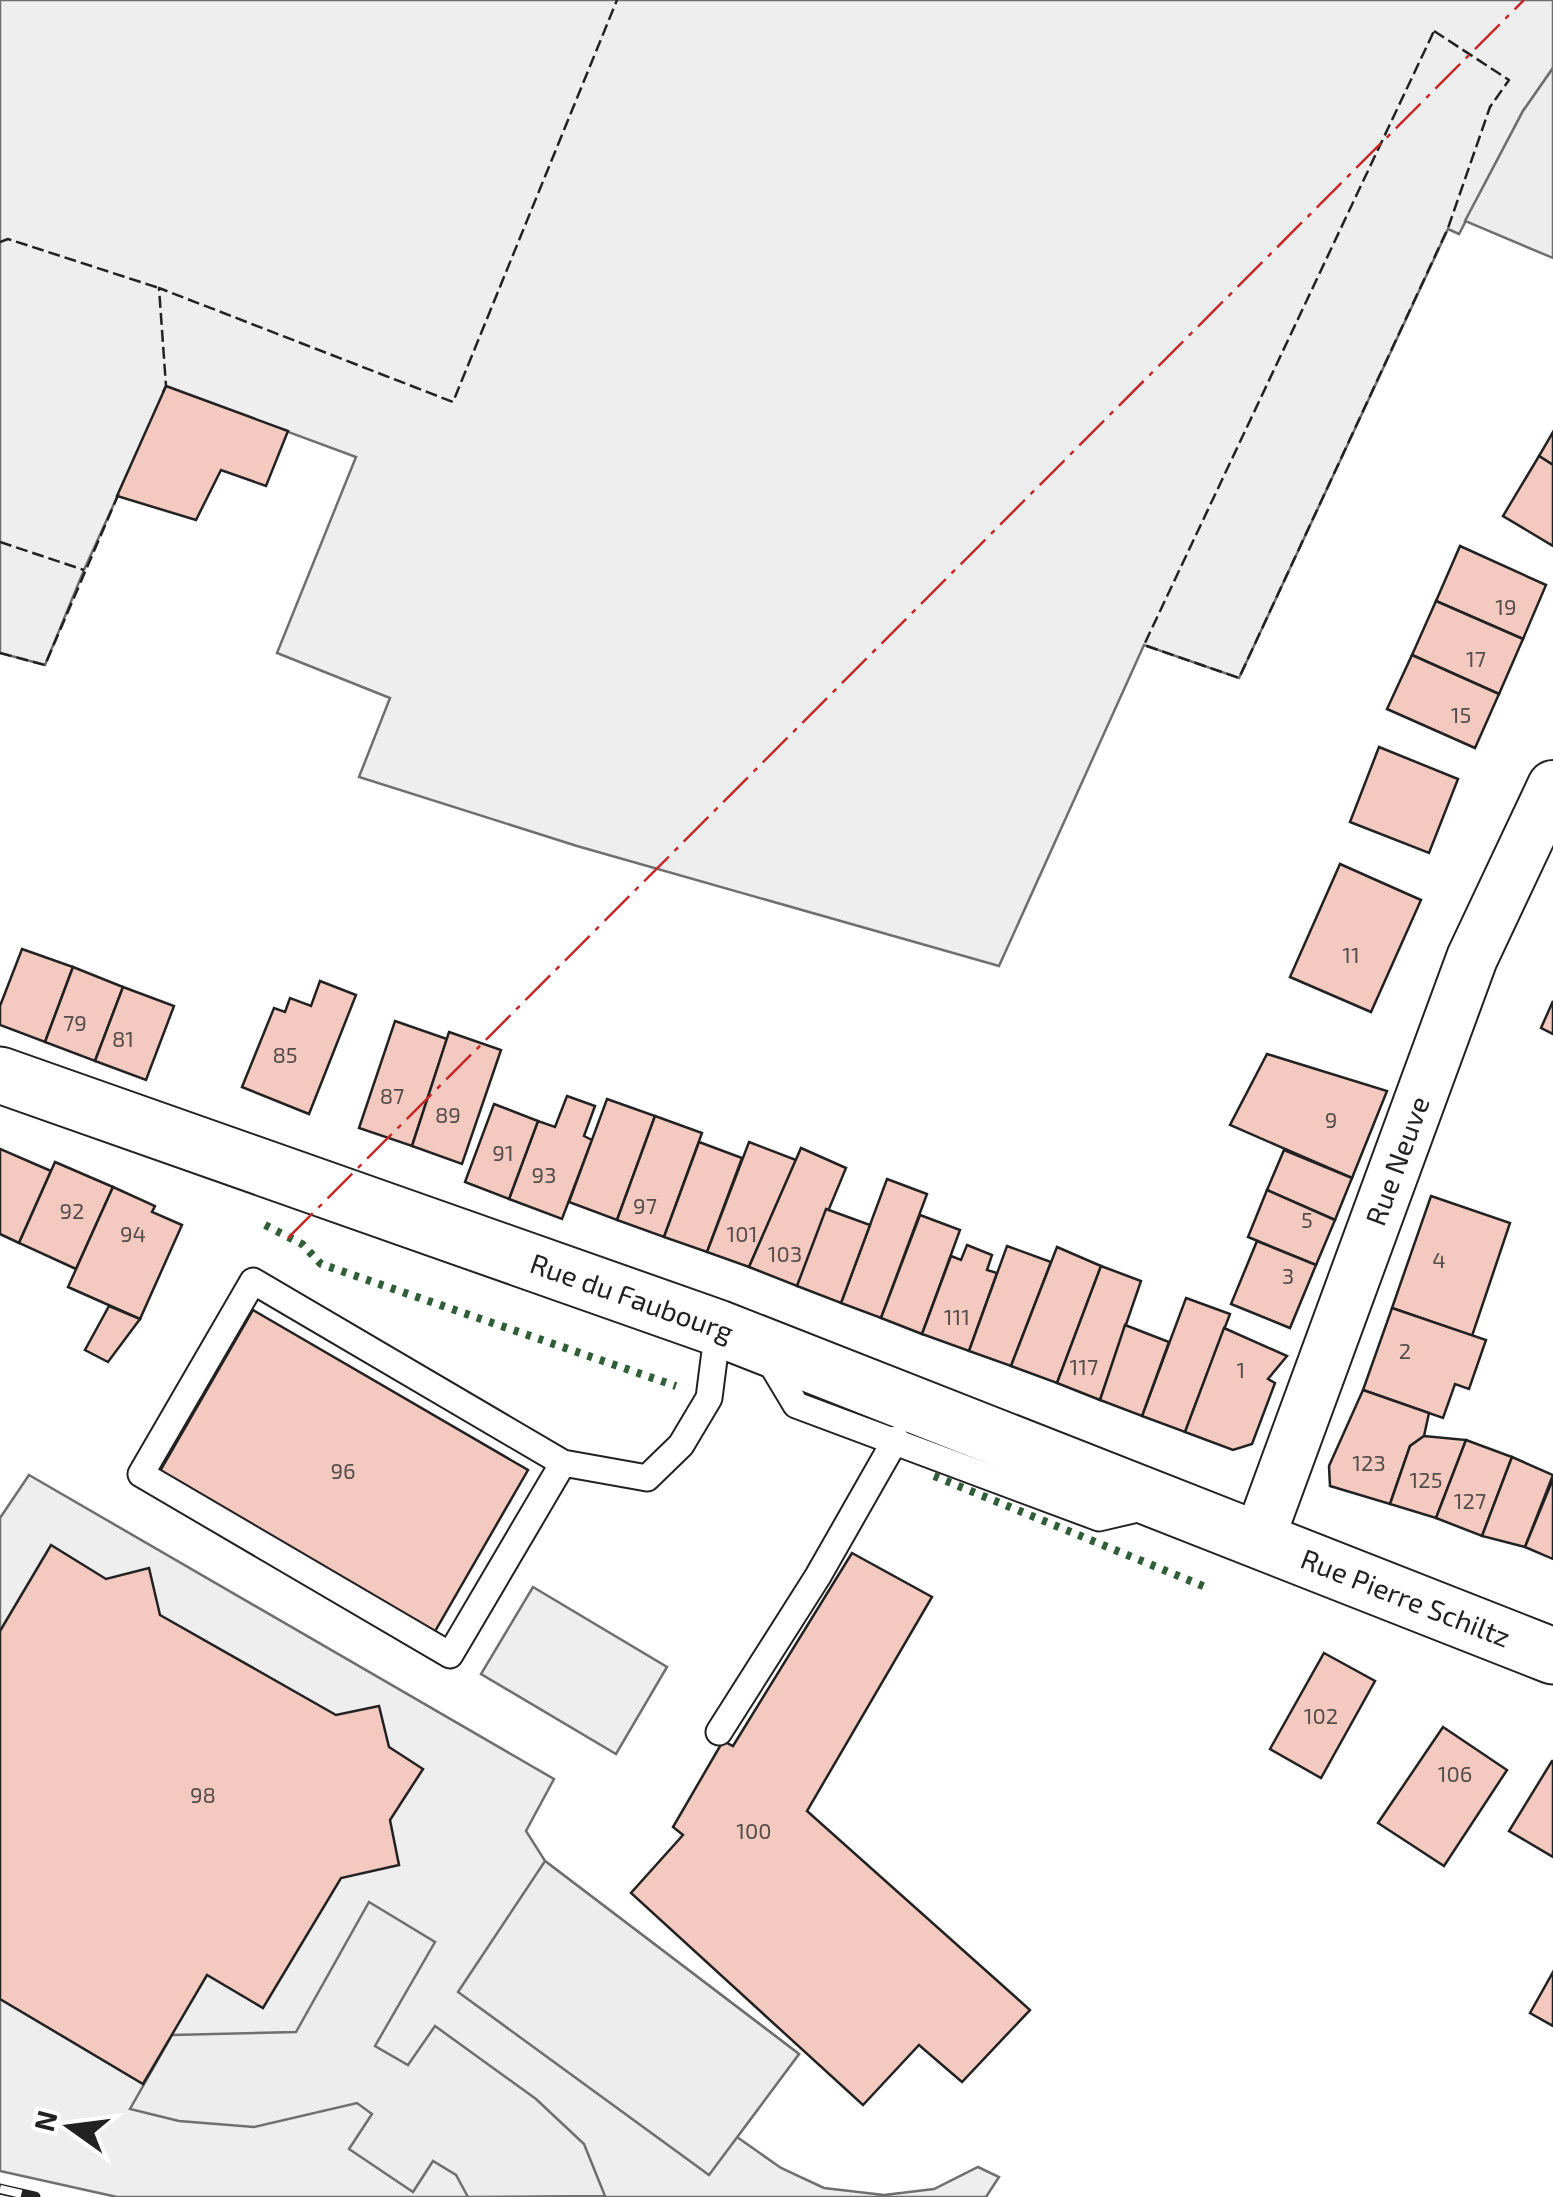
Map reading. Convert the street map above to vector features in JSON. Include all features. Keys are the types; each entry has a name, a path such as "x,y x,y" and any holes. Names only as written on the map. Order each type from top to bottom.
{"main road":[{"name":"Rue du Faubourg","path":"0,1074 740,1337 1258,1542"},
{"name":"Rue Pierre Schiltz","path":"1258,1542 1434,1606 1553,1656"}],"street":[{"name":"Rue Neuve","path":"1258,1542 1472,958 1553,786"}],"lane":[{"path":"562,1463 450,1655 140,1474 254,1281 562,1463 647,1478 682,1444 740,1337 796,1405 896,1439 1099,1518 1165,1504"},
{"path":"720,1732 818,1576 896,1439"}],"shaded area":[{"path":"0,0 1553,0 1553,68 1523,111 1459,234 1448,229 1239,678 1144,645 999,966 577,846 359,777 390,698 277,653 356,457 167,387 45,665 0,653"},
{"path":"1553,68 1553,258 1465,221 1523,111"},
{"path":"29,1475 554,1779 526,1831 545,1861 799,2054 737,2137 781,2168 824,2188 884,2195 934,2189 978,2167 999,2177 986,2197 117,2197 0,2171 0,1518"},
{"path":"533,1587 667,1667 616,1754 481,1674"},
{"path":"545,1861 799,2054 709,2175 458,1992"},
{"path":"369,1902 435,1942 375,2046 408,2065 435,2026 536,2099 584,2144 605,2196 468,2197 456,2175 433,2161 413,2192 349,2149 372,2114 357,2103 254,2127 179,2121 130,2109 172,2035 296,2032"}],"building":[{"path":"166,386 288,431 266,486 221,470 196,520 117,496"},
{"path":"1553,432 1553,465 1539,456"},
{"path":"1539,456 1553,465 1553,546 1503,516"},
{"path":"1460,546 1546,585 1523,639 1436,601"},
{"path":"1436,601 1523,639 1499,694 1412,655"},
{"path":"1412,655 1499,694 1475,748 1387,709"},
{"path":"1379,747 1458,779 1429,853 1350,822"},
{"path":"1340,864 1421,900 1371,1012 1290,977"},
{"path":"22,949 73,967 45,1042 0,1025 0,1006"},
{"path":"73,967 123,987 95,1061 45,1042"},
{"path":"320,981 356,995 309,1114 242,1087 274,1008 285,1012 290,998 311,1006"},
{"path":"123,987 174,1006 146,1080 95,1061"},
{"path":"1553,1001 1553,1034 1541,1028"},
{"path":"395,1021 447,1039 412,1146 359,1128"},
{"path":"449,1032 501,1050 462,1164 412,1146"},
{"path":"1267,1054 1387,1091 1352,1178 1230,1125"},
{"path":"567,1096 595,1106 584,1136 592,1140 562,1219 509,1199 538,1121 555,1127"},
{"path":"607,1099 655,1116 617,1220 569,1202"},
{"path":"494,1104 538,1121 509,1199 465,1182"},
{"path":"655,1116 702,1133 664,1237 617,1220"},
{"path":"699,1142 742,1158 707,1252 664,1237"},
{"path":"749,1142 796,1160 749,1267 707,1252"},
{"path":"801,1148 846,1168 797,1286 749,1267"},
{"path":"0,1149 51,1171 19,1243 0,1234"},
{"path":"1284,1150 1352,1178 1335,1220 1267,1190"},
{"path":"55,1162 113,1187 76,1269 19,1243"},
{"path":"887,1179 927,1194 881,1318 841,1303"},
{"path":"113,1187 155,1206 152,1212 182,1225 140,1319 68,1287"},
{"path":"1267,1190 1335,1220 1316,1265 1248,1237"},
{"path":"1431,1196 1510,1223 1472,1336 1392,1308"},
{"path":"826,1209 870,1225 841,1303 797,1286"},
{"path":"920,1215 960,1230 922,1334 881,1318"},
{"path":"1257,1241 1316,1265 1290,1328 1231,1304"},
{"path":"967,1245 992,1255 987,1270 997,1273 969,1351 922,1334 951,1256 961,1260"},
{"path":"1007,1246 1051,1262 1011,1366 969,1351"},
{"path":"1057,1247 1101,1266 1057,1383 1011,1366"},
{"path":"1101,1266 1141,1281 1100,1400 1057,1383"},
{"path":"1186,1298 1230,1314 1185,1432 1142,1416"},
{"path":"109,1306 140,1319 108,1362 85,1350"},
{"path":"1392,1308 1486,1340 1469,1389 1455,1384 1443,1418 1363,1390"},
{"path":"253,1310 528,1470 434,1633 159,1473"},
{"path":"1125,1325 1169,1342 1142,1416 1100,1400"},
{"path":"1224,1328 1287,1356 1268,1379 1275,1383 1252,1444 1233,1450 1185,1432"},
{"path":"1363,1390 1429,1413 1424,1436 1410,1446 1390,1504 1330,1486 1329,1466"},
{"path":"1424,1436 1466,1440 1436,1518 1390,1504 1410,1446"},
{"path":"1466,1440 1512,1457 1482,1536 1436,1518"},
{"path":"1512,1457 1553,1475 1525,1547 1482,1536"},
{"path":"1553,1479 1553,1559 1525,1547"},
{"path":"51,1545 106,1579 149,1568 160,1615 336,1715 379,1706 389,1747 423,1769 390,1820 399,1865 341,1878 263,2008 207,1975 143,2084 0,1999 0,1631"},
{"path":"852,1553 932,1597 807,1811 1030,2010 962,2082 919,2045 863,2105 631,1893 683,1835 673,1827 723,1741 733,1746"},
{"path":"1324,1653 1375,1681 1321,1778 1270,1749"},
{"path":"1443,1727 1507,1770 1444,1866 1378,1823"},
{"path":"1553,1761 1553,1857 1509,1831"},
{"path":"1553,1972 1553,2026 1530,2013"}],"railway":[{"path":"0,2189 35,2197"}],"hedge":[{"path":"265,1225 302,1244 321,1264 676,1386"},
{"path":"934,1476 1208,1588"}],"fence":[{"path":"163,392 166,386 159,288 453,402 617,0"},
{"path":"1434,31 1509,80 1490,107 1448,228 1239,678 1144,645 1434,31"},
{"path":"0,242 8,239 159,288"},
{"path":"0,653 45,665 119,493"},
{"path":"0,542 84,570"}],"power":[{"path":"288,1238 1524,0"}]}
